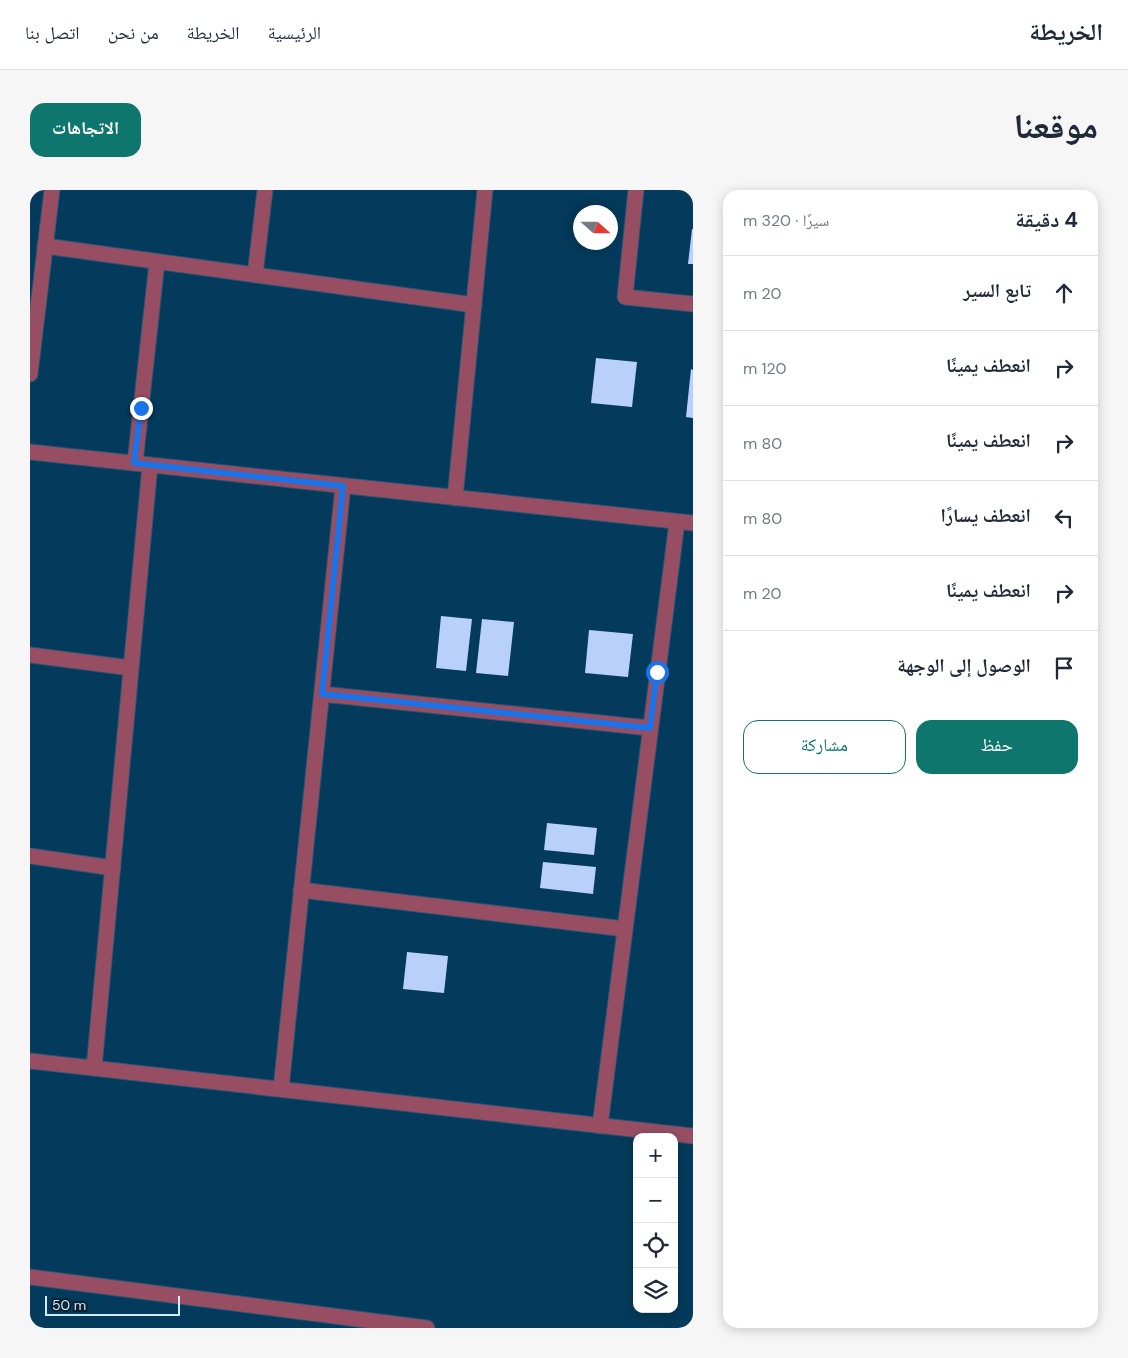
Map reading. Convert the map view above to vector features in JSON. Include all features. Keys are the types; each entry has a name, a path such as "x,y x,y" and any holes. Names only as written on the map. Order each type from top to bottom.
{"street":[{"path":"30,374 52,190"},
{"path":"255,275 265,190"},
{"path":"455,498 485,190"},
{"path":"636,190 625,297 693,304"},
{"path":"45,246 474,305"},
{"path":"134,463 157,262"},
{"path":"30,452 693,523"},
{"path":"94,1068 150,465"},
{"path":"281,1089 343,486"},
{"path":"600,1126 677,522"},
{"path":"30,655 131,668"},
{"path":"322,694 650,728"},
{"path":"30,856 113,868"},
{"path":"302,890 625,929"},
{"path":"30,1061 693,1136"},
{"path":"30,1278 427,1328"}],"building":[{"path":"692,229 693,264 688,264"},
{"path":"596,358 637,362 632,407 591,403"},
{"path":"691,369 693,370 693,418 686,417"},
{"path":"441,616 472,619 466,671 436,668"},
{"path":"482,619 514,622 508,676 476,673"},
{"path":"589,630 633,634 628,677 585,673"},
{"path":"547,823 597,828 594,855 544,850"},
{"path":"543,862 596,867 593,894 540,888"},
{"path":"407,952 448,956 444,993 403,989"}],"route":[{"path":"141,408 134,463 343,486 322,694 650,728 657,672"}]}
